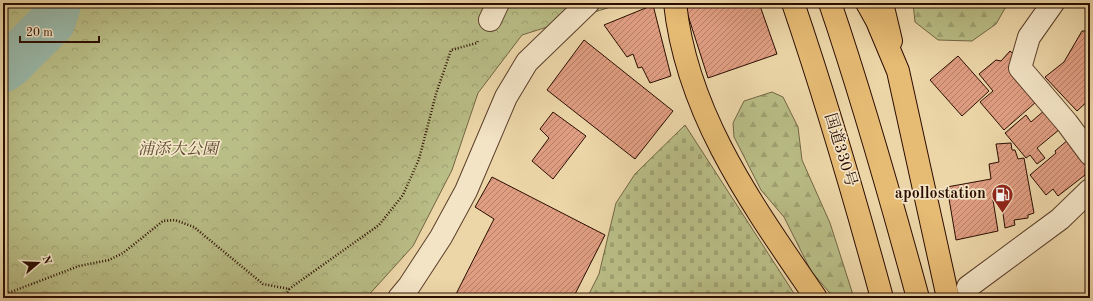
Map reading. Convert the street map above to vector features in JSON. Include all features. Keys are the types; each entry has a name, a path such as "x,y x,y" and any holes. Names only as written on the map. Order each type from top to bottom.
{"main road":[{"path":"675,3 677,23 693,82 714,136 744,190 816,298"},
{"name":"国道330号","path":"793,3 823,94 859,214 882,298"},
{"path":"830,3 857,85 892,202 918,298"},
{"path":"867,3 877,21 898,71"},
{"path":"882,3 948,298"}],"street":[{"path":"399,298 409,286 441,237 466,191 506,96 527,62 588,3"},
{"path":"1053,3 1029,37 1020,68 1067,123 1090,154"},
{"path":"968,288 1060,219 1090,190"}],"path":[{"path":"285,298 290,289 379,225 403,195 419,159 436,94 451,50 477,43 494,12"},
{"path":"3,295 79,266 109,260 123,253 163,221 175,220 194,227 263,284 290,289"}],"green space":[{"name":"浦添大公園","path":"3,3 623,3 522,35 478,93 452,170 413,246 366,298 3,298"},
{"path":"913,3 1008,3 996,24 972,41 938,40 915,22"},
{"path":"772,92 783,97 798,127 802,160 830,223 854,298 834,298 811,271 784,217 761,190 734,137 733,123 744,101"},
{"path":"685,125 797,298 587,298 599,274 616,203 635,174"}],"building":[{"path":"684,3 759,3 777,54 708,78"},
{"path":"653,5 671,76 650,83 642,67 638,68 633,54 627,57 604,25"},
{"path":"1082,31 1090,31 1090,99 1077,111 1045,77 1064,62"},
{"path":"584,40 673,111 635,159 547,90"},
{"path":"1010,51 1017,57 1036,102 1004,130 980,102 993,91 979,74 996,60 1001,61"},
{"path":"958,56 989,91 962,116 930,80"},
{"path":"1045,110 1060,129 1037,148 1045,158 1037,164 1030,155 1026,158 1005,133 1026,115 1031,122"},
{"path":"553,112 586,136 553,179 532,161 549,138 540,129"},
{"path":"1069,139 1086,160 1085,175 1058,196 1053,189 1046,195 1030,175 1056,153 1055,151"},
{"path":"1011,143 1012,150 1015,150 1018,159 1024,158 1034,213 1028,215 1028,218 1014,220 1015,225 1005,228 1001,199 993,200 998,231 956,240 947,187 991,179 989,164 999,162 996,144"},
{"path":"492,177 605,235 573,298 454,298 494,219 475,207"}],"waterway":[{"path":"3,69 10,64 52,22 58,3"}],"place":[{"name":"apollostation","path":"1002,214"}]}
